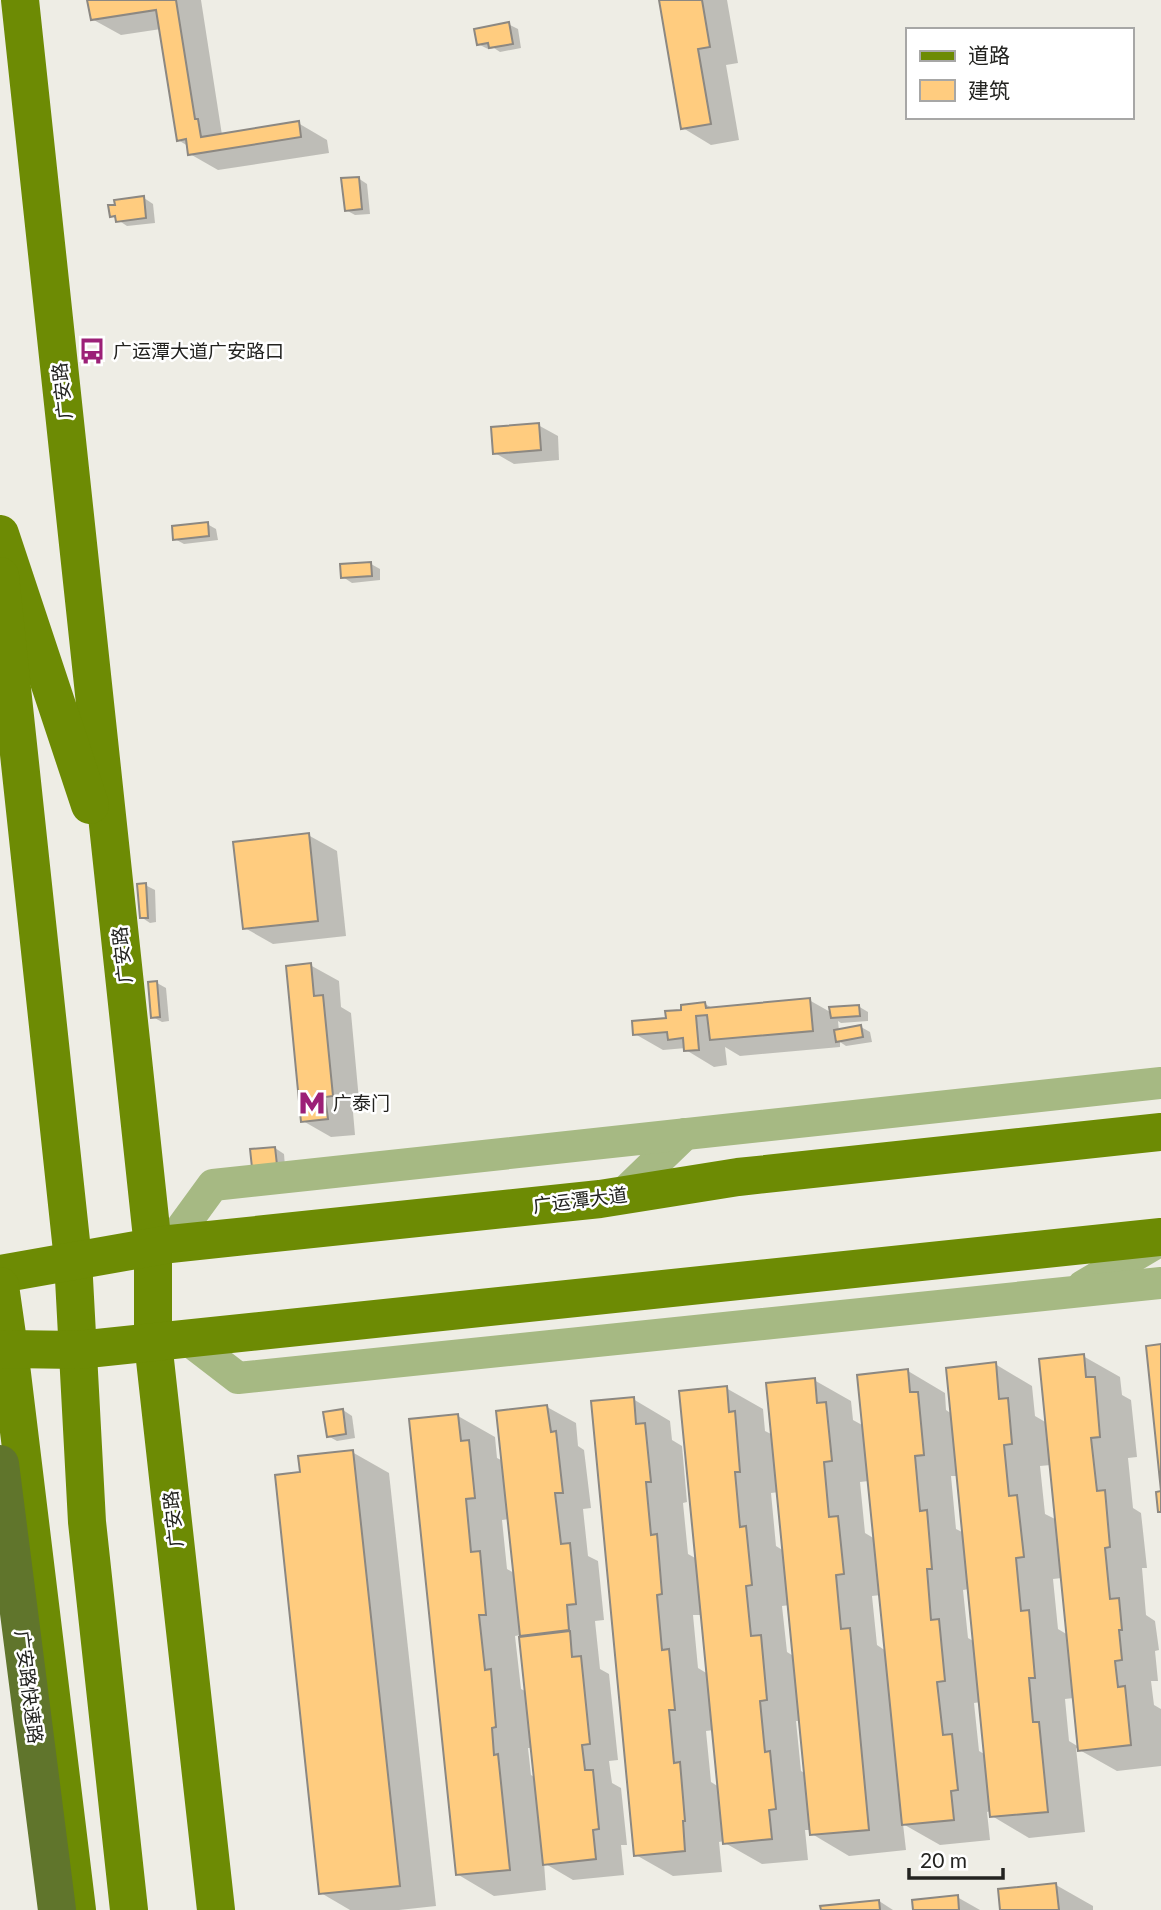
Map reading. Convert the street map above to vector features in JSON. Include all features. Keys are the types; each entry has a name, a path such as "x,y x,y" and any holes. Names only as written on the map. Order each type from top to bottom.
{"highway":[{"name":"广安路快速路","path":"0,1464 57,1910"}],"main road":[{"name":"广安路","path":"20,0 114,877 162,1246 216,1910"},
{"path":"0,534 114,877"},
{"path":"0,576 73,1260 87,1521 129,1910"},
{"name":"广运潭大道","path":"0,1274 162,1246 622,1195 738,1177 1161,1132"},
{"path":"5,1349 78,1350 1161,1239"},
{"path":"0,1286 5,1349 76,1910"}],"street":[{"path":"162,1246 214,1185 1161,1083"},
{"path":"622,1195 685,1134"},
{"path":"1072,1292 1161,1239"},
{"path":"170,1340 237,1378 1161,1283"}],"building":[{"path":"87,0 176,0 195,119 198,119 201,137 299,121 301,137 188,155 186,139 177,141 156,10 91,20"},
{"path":"659,0 702,0 710,47 698,49 711,124 681,129"},
{"path":"509,22 513,44 489,48 488,43 477,45 474,29"},
{"path":"359,177 362,209 345,211 341,178"},
{"path":"144,196 146,218 116,222 115,216 110,217 108,205 115,205 114,200"},
{"path":"539,423 541,450 493,454 491,427"},
{"path":"208,522 209,536 173,540 172,526"},
{"path":"371,562 372,576 341,578 340,564"},
{"path":"309,833 318,921 243,929 233,842"},
{"path":"146,883 148,918 140,918 137,884"},
{"path":"311,963 314,996 323,995 333,1096 325,1097 328,1119 301,1122 286,966"},
{"path":"157,981 160,1017 151,1018 148,982"},
{"path":"810,998 813,1031 710,1040 707,1015 696,1016 699,1050 684,1051 683,1038 668,1040 667,1032 633,1035 632,1021 666,1018 665,1011 681,1010 681,1005 705,1002 706,1008"},
{"path":"859,1005 860,1016 831,1018 829,1007"},
{"path":"861,1025 863,1037 836,1042 834,1030"},
{"path":"275,1147 278,1174 253,1177 250,1149"},
{"path":"1161,1344 1161,1491 1146,1346"},
{"path":"1084,1354 1086,1377 1095,1377 1100,1437 1091,1438 1097,1491 1105,1490 1110,1547 1105,1548 1110,1599 1119,1598 1122,1630 1119,1630 1122,1660 1115,1661 1118,1687 1125,1686 1131,1745 1078,1751 1039,1359"},
{"path":"996,1362 999,1399 1008,1398 1012,1444 1004,1445 1009,1496 1017,1495 1024,1557 1016,1558 1021,1611 1029,1610 1035,1678 1029,1678 1033,1722 1039,1722 1048,1812 990,1817 946,1368"},
{"path":"908,1369 910,1392 918,1392 924,1455 915,1456 920,1511 927,1510 932,1569 927,1569 931,1620 939,1619 945,1681 937,1682 943,1735 952,1734 958,1790 951,1791 954,1820 902,1825 857,1375"},
{"path":"815,1378 817,1403 826,1402 832,1461 824,1462 829,1517 838,1516 844,1574 836,1575 841,1629 850,1628 869,1830 810,1835 766,1383"},
{"path":"727,1386 729,1412 735,1411 740,1472 735,1472 740,1527 746,1526 752,1585 746,1586 751,1636 761,1635 767,1700 760,1701 765,1752 770,1751 776,1809 769,1810 772,1839 723,1844 679,1391"},
{"path":"634,1397 636,1424 645,1423 651,1482 646,1482 651,1535 657,1534 662,1594 657,1595 662,1650 669,1649 675,1710 669,1710 674,1763 680,1762 685,1851 634,1856 591,1401"},
{"path":"547,1405 551,1432 556,1431 563,1493 555,1493 561,1544 570,1543 576,1604 567,1605 569,1630 520,1636 496,1411"},
{"path":"343,1409 346,1434 327,1437 323,1412"},
{"path":"458,1414 461,1441 469,1440 475,1498 466,1499 471,1552 480,1551 486,1615 479,1615 485,1670 491,1669 496,1727 492,1728 494,1755 498,1754 510,1870 456,1875 409,1419"},
{"path":"353,1450 400,1886 319,1894 275,1475 300,1472 298,1456"},
{"path":"1161,1491 1161,1512 1158,1512 1156,1492"},
{"path":"570,1631 572,1657 581,1656 590,1744 582,1745 585,1770 593,1770 599,1829 593,1830 596,1859 543,1865 519,1637"},
{"path":"1056,1883 1059,1910 1000,1910 998,1889"},
{"path":"958,1895 959,1910 913,1910 912,1900"},
{"path":"879,1900 880,1910 821,1910 820,1906"}],"place":[{"name":"广运潭大道广安路口","path":"92,351"},
{"name":"广泰门","path":"312,1103"}]}
